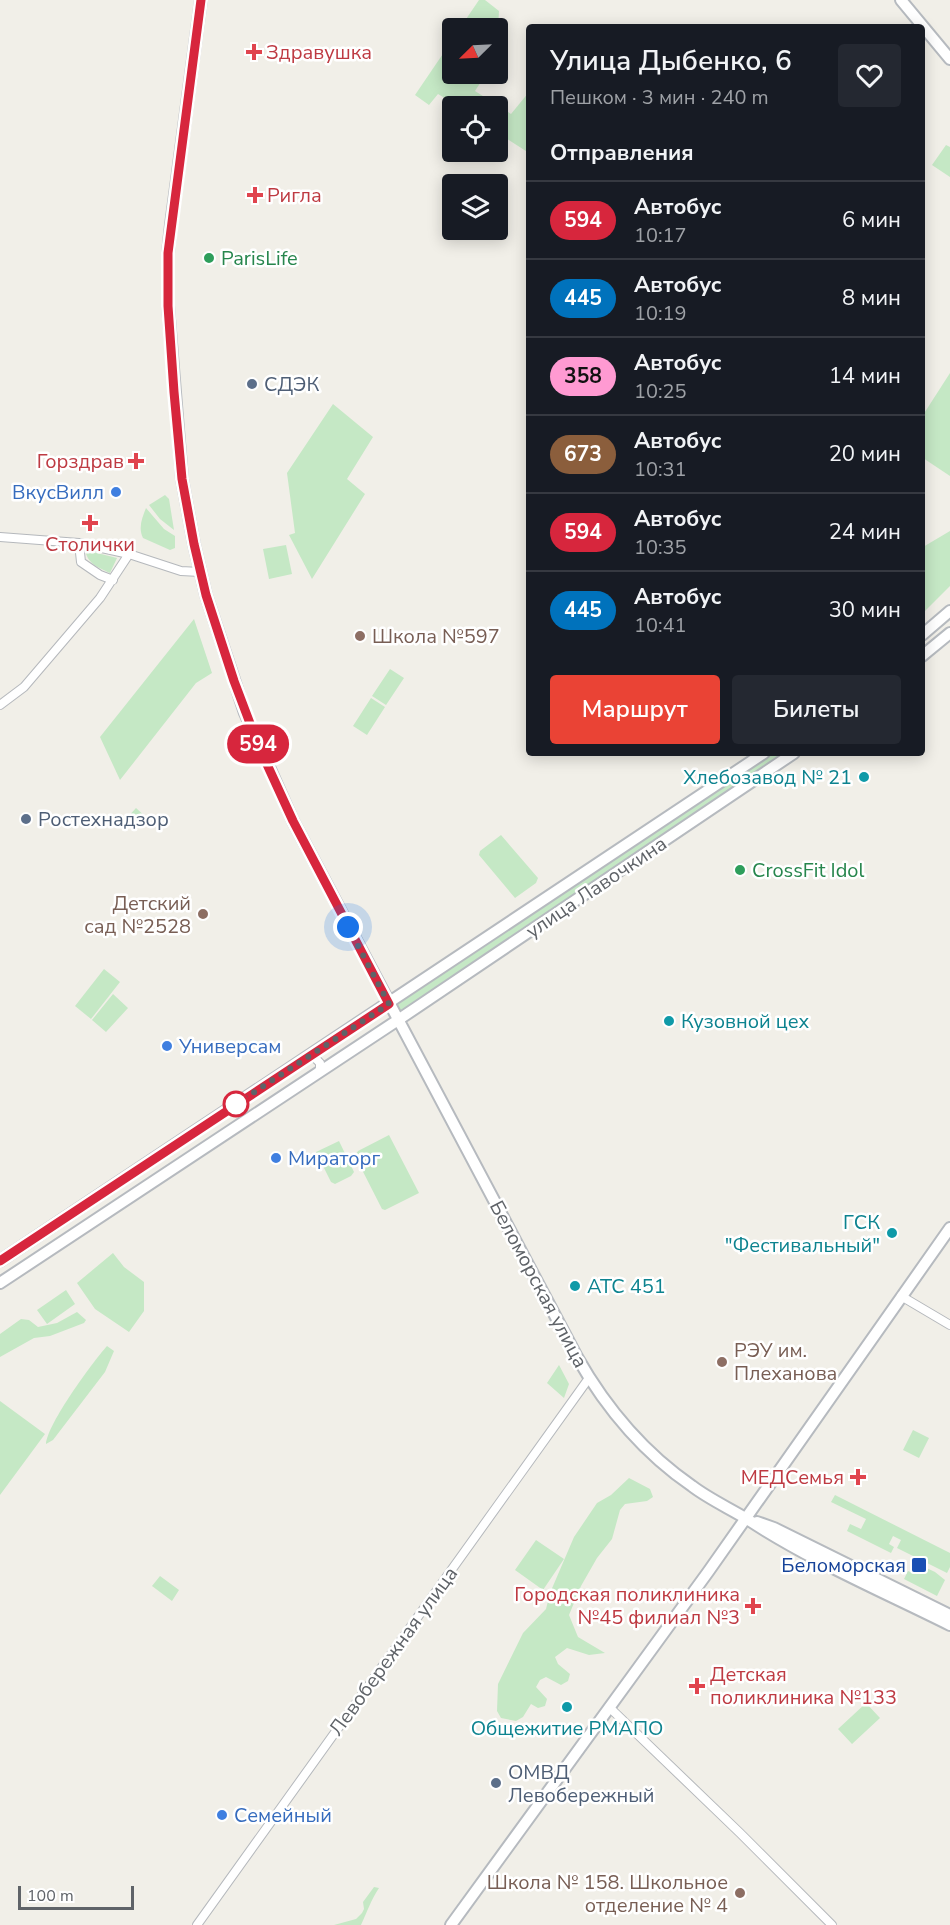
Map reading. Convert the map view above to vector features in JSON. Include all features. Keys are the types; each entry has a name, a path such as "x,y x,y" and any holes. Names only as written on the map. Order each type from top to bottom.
{"main road":[{"name":"Беломорская улица","path":"201,0 168,253 168,306 181,468 200,572 232,676 259,747 293,821 589,1378 628,1430 666,1467 694,1488 745,1518 770,1536 950,1625"},
{"path":"901,0 921,24"},
{"path":"925,29 950,59"},
{"path":"925,632 950,611"},
{"path":"925,654 950,633"},
{"name":"улица Лавочкина","path":"0,1261 760,756"},
{"name":"улица Лавочкина","path":"0,1283 316,1075 790,756"},
{"path":"451,1925 745,1518 950,1228"},
{"name":"Беломорская улица","path":"745,1518 774,1528 950,1615"}],"street":[{"path":"0,537 80,543 129,554 181,572 200,572"},
{"path":"80,543 81,562 100,575 113,580"},
{"path":"0,705 24,687 113,580 129,554"},
{"path":"306,1058 312,1057 318,1060 321,1066 316,1075"},
{"path":"150,1160 162,1176"},
{"path":"901,1296 950,1325"},
{"name":"Левобережная улица","path":"196,1925 589,1378"},
{"path":"609,1707 832,1925"}],"green space":[{"path":"479,0 485,0 499,11 499,18 467,18"},
{"path":"442,55 442,84 480,84 475,91 483,96 442,96 438,94 429,105 415,95"},
{"path":"526,96 526,151 508,139 508,112 511,114"},
{"path":"946,145 950,147 950,177 932,165"},
{"path":"950,373 950,476 925,459 925,412"},
{"path":"333,404 373,437 347,479 365,494 312,579 289,535 295,533 287,473"},
{"path":"165,495 169,499 174,530 160,519 149,505"},
{"path":"146,508 164,529 175,536 175,548 170,550 143,538 141,527"},
{"path":"950,531 950,586 925,611 925,546"},
{"path":"286,545 292,574 269,579 263,549"},
{"path":"85,550 117,558 110,573 91,562"},
{"path":"194,619 212,673 196,683 120,780 100,737"},
{"path":"390,669 404,678 386,705 372,696"},
{"path":"371,698 385,707 367,735 353,726"},
{"path":"760,756 790,756 398,1020 389,1003"},
{"path":"136,808 147,818 136,830 125,820"},
{"path":"501,835 538,878 536,883 515,898 479,855 480,851"},
{"path":"104,969 120,982 91,1019 75,1006"},
{"path":"113,994 128,1008 106,1032 92,1020"},
{"path":"389,1135 419,1193 385,1210 382,1209 355,1156 358,1151"},
{"path":"339,1141 354,1172 335,1184 331,1182 316,1152"},
{"path":"113,1253 124,1267 144,1282 144,1311 129,1332 95,1309 77,1283"},
{"path":"66,1290 75,1304 47,1324 37,1310"},
{"path":"77,1312 86,1320 84,1323 50,1336 34,1338 0,1357 0,1334 21,1319 29,1320 38,1327 57,1323"},
{"path":"107,1346 114,1351 105,1372 53,1440 46,1444 62,1408"},
{"path":"559,1365 569,1384 564,1398 547,1383"},
{"path":"0,1401 45,1434 0,1495"},
{"path":"913,1430 929,1438 919,1458 903,1450"},
{"path":"629,1478 650,1489 653,1497 647,1501 625,1504 620,1510 612,1539 597,1558 581,1586 569,1615 578,1637 605,1653 589,1655 567,1648 555,1657 558,1664 570,1674 568,1681 561,1685 546,1677 540,1680 536,1687 547,1699 545,1706 538,1708 531,1704 523,1717 516,1721 501,1718 497,1711 498,1684 523,1633 546,1609 550,1593 574,1537 597,1503 611,1495"},
{"path":"835,1495 950,1553 950,1567 947,1573 897,1548 901,1540 893,1536 889,1544 894,1547 891,1553 847,1531 850,1524 861,1529 866,1519 831,1502"},
{"path":"536,1540 564,1559 543,1590 515,1570"},
{"path":"918,1564 945,1580 937,1596 904,1579 908,1571 913,1573"},
{"path":"160,1576 179,1590 172,1601 152,1586"},
{"path":"866,1703 880,1718 852,1744 838,1729"},
{"path":"374,1887 379,1888 361,1925 334,1925 356,1919 362,1913 363,1902"}],"bus line":[{"name":"594","path":"0,1261 389,1004 293,821 259,747 245,713 206,595 194,544 178,446 168,306 168,253 201,0"}],"place":[{"name":"Здравушка","path":"254,52"},
{"name":"Ригла","path":"255,195"},
{"name":"ParisLife","path":"209,258"},
{"name":"СДЭК","path":"252,384"},
{"name":"Горздрав","path":"136,461"},
{"name":"ВкусВилл","path":"116,492"},
{"name":"Столички","path":"90,523"},
{"name":"Школа №597","path":"360,636"},
{"name":"Хлебозавод № 21","path":"864,777"},
{"name":"Ростехнадзор","path":"26,819"},
{"name":"CrossFit Idol","path":"740,870"},
{"name":"Детский сад №2528","path":"203,914"},
{"name":"Кузовной цех","path":"669,1021"},
{"name":"Универсам","path":"167,1046"},
{"name":"Мираторг","path":"276,1158"},
{"name":"ГСК \"Фестивальный\"","path":"892,1233"},
{"name":"АТС 451","path":"575,1286"},
{"name":"РЭУ им. Плеханова","path":"722,1362"},
{"name":"МЕДСемья","path":"858,1477"},
{"name":"Беломорская","path":"919,1565"},
{"name":"Городская поликлиника №45 филиал №3","path":"753,1606"},
{"name":"Детская поликлиника №133","path":"697,1686"},
{"name":"Общежитие РМАПО","path":"567,1707"},
{"name":"ОМВД Левобережный","path":"496,1783"},
{"name":"Семейный","path":"222,1815"},
{"name":"Школа № 158. Школьное отделение № 4","path":"740,1893"}],"route":[{"path":"236,1104 389,1004 348,927"}]}
